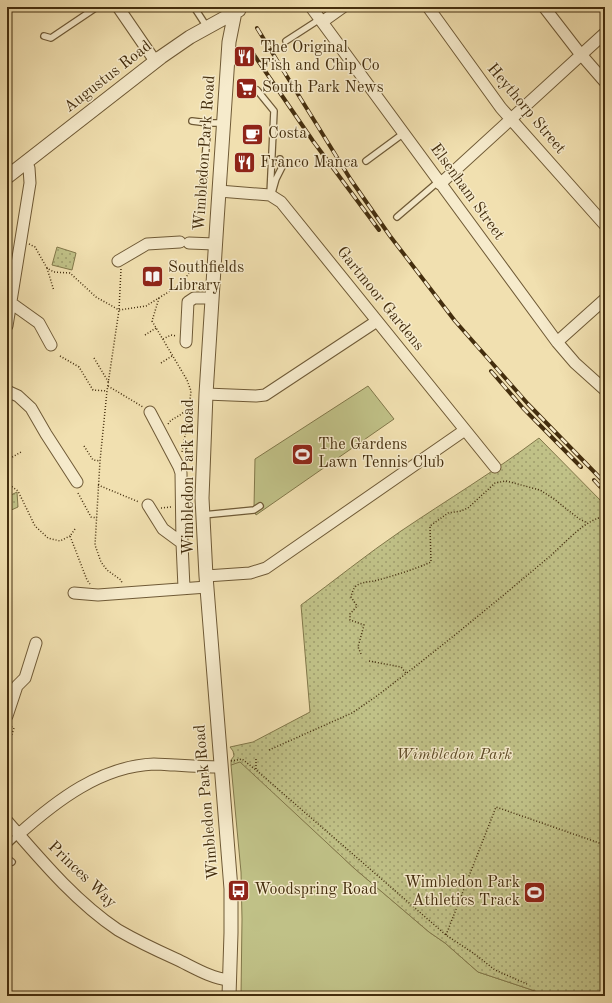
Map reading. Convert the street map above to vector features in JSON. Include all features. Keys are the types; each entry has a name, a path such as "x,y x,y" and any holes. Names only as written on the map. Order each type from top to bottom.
{"street":[{"path":"118,7 155,61"},
{"name":"Elsenham Street","path":"311,7 557,342 575,363 605,390"},
{"path":"321,20 343,7"},
{"name":"Heythorp Street","path":"428,7 501,108 605,225"},
{"path":"544,7 581,55 605,82"},
{"name":"Augustus Road","path":"7,177 155,61 179,44 238,9"},
{"name":"Wimbledon Park Road","path":"229,996 231,888 226,764 206,582 202,515 206,394 229,42 238,9"},
{"path":"440,182 605,33"},
{"path":"7,326 9,302 21,241 30,175 29,168 26,163"},
{"path":"219,191 271,195"},
{"name":"Gartmoor Gardens","path":"271,195 281,202 495,467"},
{"path":"118,261 147,244 215,244"},
{"path":"186,339 188,302 194,298 212,298"},
{"path":"557,342 605,300"},
{"path":"9,302 39,323 51,345"},
{"path":"206,394 265,395 378,321"},
{"path":"7,391 18,396 31,408 78,488"},
{"path":"150,412 181,473 184,588"},
{"path":"74,593 98,595 184,588 266,568 465,430"},
{"path":"148,505 163,529 182,543"},
{"path":"7,716 17,686 25,678 36,643"},
{"path":"11,828 87,783 112,772 135,766 155,764 226,764"},
{"name":"Princes Way","path":"11,828 81,901 117,929 136,941 217,978 229,980"}],"lane":[{"path":"44,36 52,38 97,7"},
{"path":"194,7 208,27"},
{"path":"286,41 321,20"},
{"path":"257,90 274,111 271,195"},
{"path":"192,121 224,123"},
{"path":"203,185 208,123"},
{"path":"366,161 404,133"},
{"path":"271,195 282,167 280,159"},
{"path":"397,217 440,182"},
{"path":"202,515 254,510 260,506"},
{"path":"7,845 11,828"},
{"path":"7,858 12,862"}],"path":[{"path":"21,241 35,247 47,268 54,291"},
{"path":"118,261 122,272 119,310 107,391 98,485 95,546 101,562 107,570 121,580 124,593"},
{"path":"47,268 54,272 70,273 96,297 119,310 146,306 182,283 186,275 196,268 201,266 214,267"},
{"path":"159,298 152,321 191,391 179,467"},
{"path":"145,335 156,328"},
{"path":"163,339 171,335 186,339"},
{"path":"60,356 79,368 93,390 107,391"},
{"path":"161,363 172,356"},
{"path":"94,358 109,383"},
{"path":"108,386 150,412"},
{"path":"164,438 170,422 182,415 188,408 190,400"},
{"path":"84,446 93,460 100,461"},
{"path":"7,460 21,452"},
{"path":"361,654 358,647 364,625 350,620 350,614 357,606 352,598 352,591 355,587 363,582 372,581 423,566 431,562 430,526 448,513 461,511 468,508 495,483 506,481 540,490 554,498 578,518 587,523"},
{"path":"7,483 18,491 35,526 48,538 60,541 70,536 75,529"},
{"path":"98,485 148,505 160,508 173,507 181,502"},
{"path":"78,488 91,517 97,518"},
{"path":"269,750 352,713 407,673 550,556 587,523 595,518 605,518"},
{"path":"70,536 87,580 98,595"},
{"path":"369,661 401,667 407,673"},
{"path":"7,726 14,728 7,749"},
{"path":"226,764 242,759 446,935 496,970 527,984"},
{"path":"256,759 256,770"},
{"path":"446,935 496,807 605,845"}],"green space":[{"path":"57,247 76,253 72,270 52,265"},
{"name":"The Gardens Lawn Tennis Club","path":"368,386 394,419 256,515 255,512 213,516 213,511 254,507 255,459"},
{"name":"Wimbledon Park","path":"539,438 605,505 605,996 550,996 478,972 355,869 240,762 231,765 231,760 234,756 230,747 253,742 310,712 301,605 388,540 488,474"},
{"path":"17,492 18,507 7,512 7,497"},
{"path":"240,761 355,869 478,972 550,996 241,996 241,872 231,765"}],"railway":[{"path":"257,28 351,180 390,236 455,321 528,404 605,483"},
{"path":"250,49 313,141 379,230"},
{"path":"491,371 523,408 581,467"},
{"path":"594,480 605,492"}],"place":[{"name":"The Original Fish and Chip Co","path":"245,57"},
{"name":"South Park News","path":"247,88"},
{"name":"Costa","path":"253,134"},
{"name":"Franco Manca","path":"244,163"},
{"name":"Southfields Library","path":"152,277"},
{"name":"The Gardens Lawn Tennis Club","path":"303,454"},
{"name":"Woodspring Road","path":"239,890"},
{"name":"Wimbledon Park Athletics Track","path":"535,892"}]}
